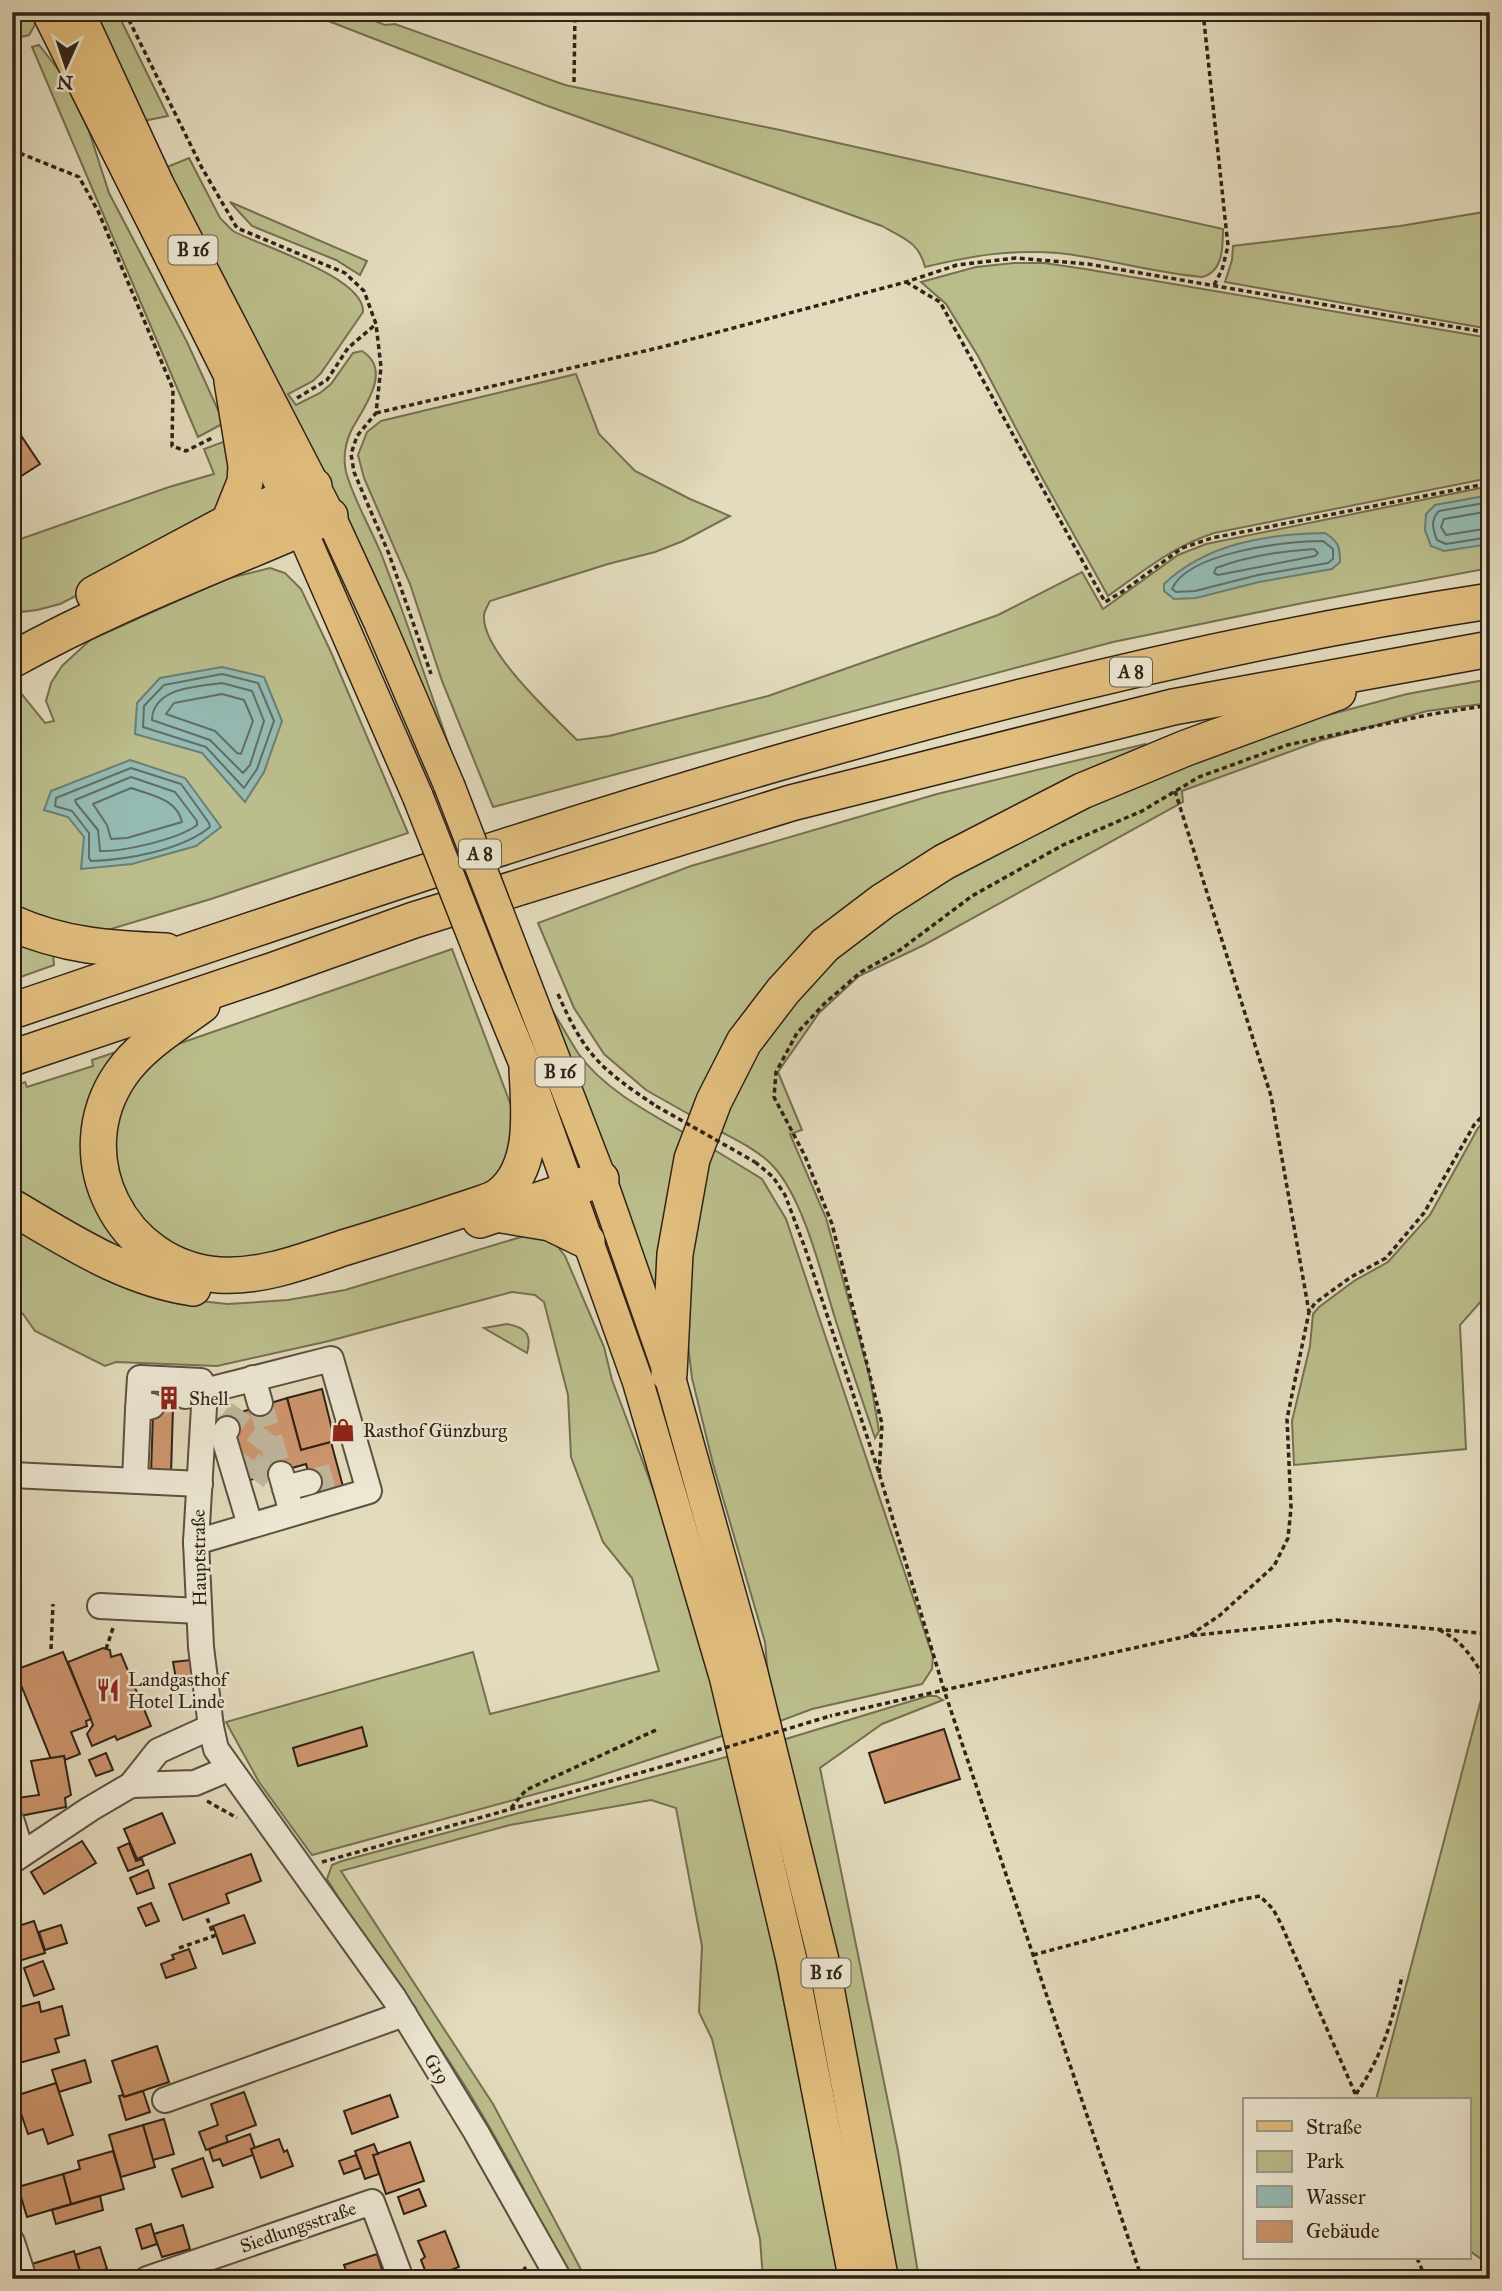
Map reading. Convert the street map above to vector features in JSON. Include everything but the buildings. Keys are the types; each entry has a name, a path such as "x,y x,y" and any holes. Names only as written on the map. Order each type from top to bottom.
{"highway":[{"path":"229,522 245,482 246,466 232,381"},
{"path":"12,637 229,522 308,507"},
{"path":"12,660 61,633 151,591 308,507"},
{"name":"A 8","path":"12,1010 409,877 777,763 958,714 1196,656 1490,601"},
{"name":"A 8","path":"12,1058 414,920 791,803 1173,707 1490,649"},
{"path":"669,1374 675,1254 692,1159 714,1101 744,1042 783,991 825,945 883,901 944,863 1082,791 1186,748 1315,702 1400,664"},
{"path":"12,923 40,936 78,944 186,952"},
{"path":"228,986 155,1041 122,1073 109,1096 101,1120 101,1174 108,1197 121,1220 151,1251 170,1263 193,1271 220,1275 250,1275 309,1259 501,1195 524,1161 528,1134 527,1070"},
{"path":"12,1207 106,1262 140,1276 173,1285 238,1290 271,1286 321,1273 601,1180"},
{"path":"498,1214 550,1223 587,1241"}],"main road":[{"name":"B 16","path":"47,12 232,381 379,622 449,785 601,1180 669,1374 752,1671 823,1958 883,2279"},
{"name":"B 16","path":"79,12 308,507 418,797 527,1070 638,1382 725,1678 792,1962 854,2279"}],"street":[{"path":"135,1480 146,1408 141,1377 201,1381 195,1393 253,1395 331,1359 352,1470 369,1492 196,1542"},
{"name":"Hauptstraße","path":"195,1393 200,1484 196,1542 201,1647 211,1727 216,1749 228,1769 301,1868"},
{"path":"227,1430 223,1435 248,1489 250,1525"},
{"path":"12,1475 200,1484"},
{"path":"291,1481 292,1513"},
{"path":"100,1606 200,1611"},
{"path":"12,1822 17,1858 131,1785 158,1751 211,1727"},
{"path":"131,1785 195,1783 228,1769"},
{"name":"G19","path":"301,1868 404,2014 476,2132 559,2279"},
{"path":"165,2100 404,2014"},
{"name":"Siedlungsstraße","path":"147,2279 372,2202 401,2279"},
{"path":"12,2242 24,2279"}],"path":[{"path":"125,12 202,168 237,228 345,273 364,291 376,324 381,367 376,413 357,436 351,454 354,472 390,554 432,678"},
{"path":"574,82 575,12"},
{"path":"1203,12 1228,246 1222,270 1214,285"},
{"path":"12,150 79,177 98,211 173,389 172,446 186,452 224,432"},
{"path":"376,413 662,347 906,282 957,265 1016,258 1088,264 1490,333"},
{"path":"906,282 940,302 1105,602 1182,548 1212,538 1490,483"},
{"path":"292,400 327,380 348,348 376,324"},
{"path":"878,1473 882,1424 832,1224 805,1156 774,1097 776,1072 797,1033 825,1003 861,972 900,950 972,896 1063,845 1142,811 1199,776 1287,746 1427,715 1490,705"},
{"path":"1175,791 1271,1096 1309,1312 1287,1419 1291,1508 1288,1538 1275,1566 1219,1616 1188,1636"},
{"path":"558,992 574,1030 603,1068 656,1106 755,1162 773,1177 785,1195 805,1248 878,1473 944,1690 1142,2279"},
{"path":"1309,1312 1315,1303 1351,1277 1385,1258 1424,1213 1474,1125 1490,1108"},
{"path":"51,1648 53,1604"},
{"path":"301,1868 668,1765 830,1716 1188,1636 1336,1620 1490,1634"},
{"path":"1434,1628 1452,1636 1470,1652 1490,1688"},
{"path":"510,1809 526,1790 656,1730"},
{"path":"199,1799 208,1801 243,1822"},
{"path":"1033,1955 1260,1896 1273,1909 1281,1924 1357,2098"},
{"path":"179,1948 214,1936 207,1918"},
{"path":"1356,2094 1369,2076 1381,2050 1398,1999 1402,1976"},
{"path":"1418,2260 1426,2279"},
{"path":"524,2267 531,2279"}],"green space":[{"path":"12,12 31,12 36,23 29,35 12,39"},
{"path":"90,12 117,12 168,116 143,121"},
{"path":"305,12 352,12 385,25 395,24 565,85 1223,229 1220,258 1214,270 1202,277 1076,255 1040,252 991,254 925,267 914,246 882,226 545,105"},
{"path":"39,45 61,73 89,131 109,193 187,342 224,423 198,437 32,47"},
{"path":"189,158 220,218 233,231 330,275 359,299 363,312 321,373 313,381 288,394 296,405 331,384 353,353 362,351 371,359 375,369 373,390 347,441 346,472 380,550 460,778 376,581 167,167"},
{"path":"230,202 367,261 360,275 336,260 252,226"},
{"path":"1490,211 1490,329 1225,282 1233,246 1400,226"},
{"path":"1044,263 1085,269 1490,338 1490,478 1214,533 1172,552 1108,596 978,356 946,304 921,282 976,267"},
{"path":"576,374 599,434 635,471 730,516 683,541 655,552 490,601 484,616 486,630 494,647 536,699 577,740 609,736 768,696 998,615 1082,572 1103,609 1178,555 1206,544 1490,486 1490,568 1113,642 493,807 442,681 410,584 364,478 358,455 367,432 381,421"},
{"path":"231,439 235,465 213,518 163,552 60,604 12,613 12,542 214,474 204,449"},
{"path":"270,568 285,573 301,589 408,833 211,899 101,932 12,913 12,682 45,723 54,721 46,701 51,683 62,666 90,640 226,579"},
{"path":"1490,679 1490,703 1427,711 1319,741 1182,791 1183,802 924,945 859,976 819,1013 778,1072 802,1130 790,1134 826,1218 870,1378 879,1431 875,1438 810,1236 793,1197 784,1180 767,1160 714,1128 738,1077 817,966 897,903 1077,806 1313,719 1407,694"},
{"path":"1145,744 1143,754 851,908 694,1117 646,1090 604,1054 574,1008 538,923 691,866 937,794"},
{"path":"12,936 53,952 54,965 12,980"},
{"path":"452,949 518,1124 497,1181 257,1263 214,1264 146,1233 111,1175 112,1116 145,1063 178,1044"},
{"path":"552,1010 578,1053 601,1078 628,1100 688,1135 665,1332"},
{"path":"125,1049 100,1081 134,1257 12,1193 12,1087 25,1082 27,1087 93,1066 92,1060"},
{"path":"1490,1115 1490,1291 1460,1325 1466,1449 1294,1465 1292,1421 1310,1346 1313,1314 1354,1281 1388,1262 1430,1215 1478,1128"},
{"path":"708,1146 762,1179 786,1219 933,1657 932,1669 922,1684 812,1709 775,1723 770,1700 765,1642 713,1464 692,1378 686,1328 685,1256"},
{"path":"12,1220 171,1298 228,1304 288,1300 345,1290 521,1237 540,1235 554,1242 565,1256 604,1347 612,1380 676,1550 725,1735 587,1780 312,1855 259,1782 226,1722 473,1652 490,1714 659,1671 632,1578 603,1542 571,1457 568,1395 544,1302 535,1295 512,1292 329,1341 217,1366 116,1362 105,1366 35,1331 23,1314 12,1306"},
{"path":"507,1324 519,1327 526,1333 529,1341 527,1353 484,1328"},
{"path":"1483,1692 1490,1712 1490,2266 1470,2251 1470,2098 1377,2096"},
{"path":"928,1696 943,1700 882,1724 820,1768 898,2151 919,2279 894,2279 779,1741"},
{"path":"730,1756 773,1948 840,2279 763,2279 760,2239 712,2039 699,2012 702,1946 676,1808 651,1800 510,1825 341,1871 493,2104 586,2279 570,2279 471,2096 327,1879 332,1865 342,1861"}],"water":[{"path":"1490,495 1490,544 1444,551 1431,546 1425,530 1426,514 1435,505"},
{"path":"1325,533 1336,542 1339,549 1340,562 1332,569 1259,582 1196,598 1174,599 1164,591 1164,584 1181,570 1219,550 1260,539"},
{"path":"222,667 264,677 282,721 264,772 245,802 202,753 135,734 137,703 160,678"},
{"path":"130,760 185,778 221,827 196,846 132,864 81,869 84,837 68,817 44,810 51,791"}],"tunnel":[{"path":"153,1405 185,1396"},
{"path":"260,1403 281,1474"},
{"path":"227,1429 242,1408"},
{"path":"236,1477 268,1431"},
{"path":"254,1480 274,1453"},
{"path":"309,1482 341,1473"}],"place":[{"name":"Shell","path":"169,1398"},
{"name":"Rasthof Günzburg","path":"343,1430"},
{"name":"Landgasthof Hotel Linde","path":"108,1690"}]}
